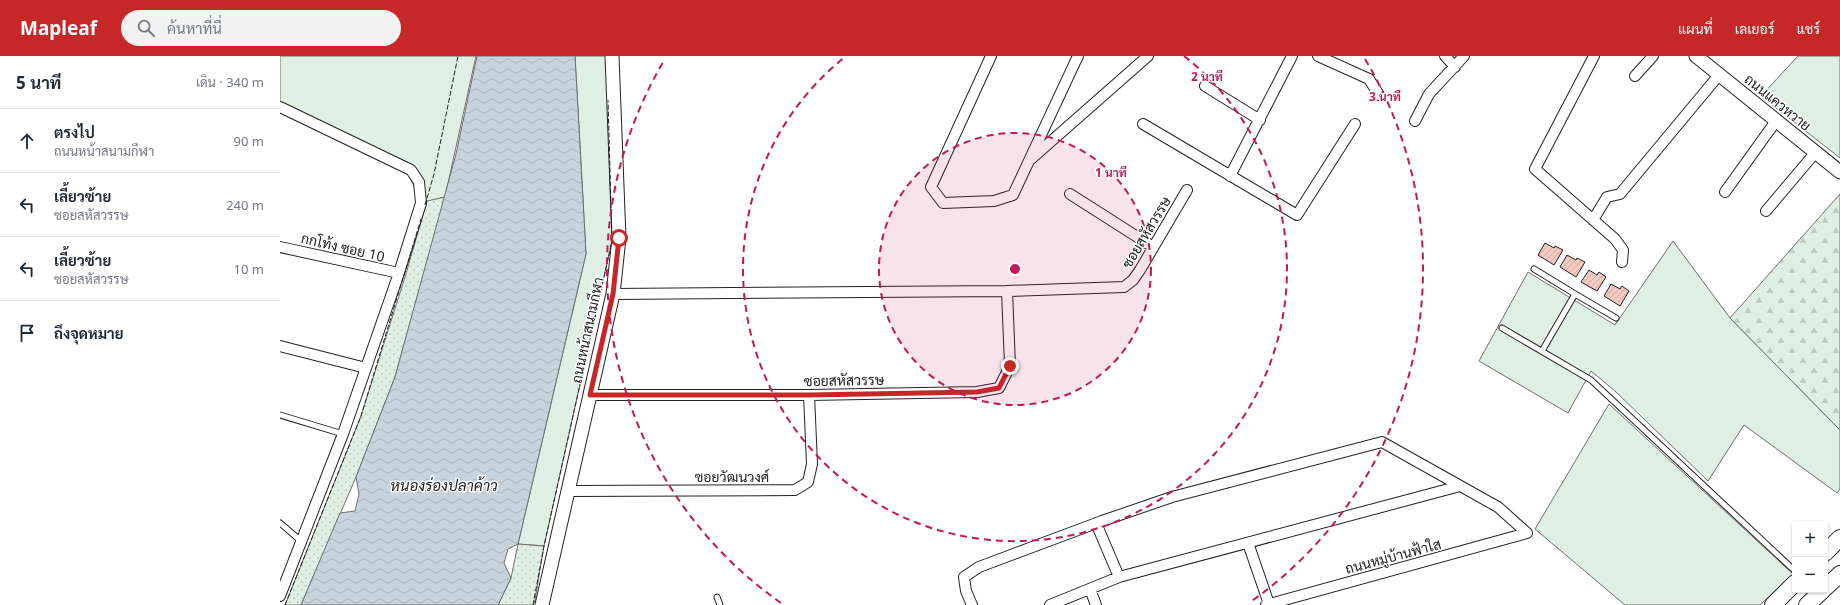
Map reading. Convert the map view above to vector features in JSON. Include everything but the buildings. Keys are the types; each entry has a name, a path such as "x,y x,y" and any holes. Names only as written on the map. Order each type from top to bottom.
{"main road":[{"path":"1828,550 1840,538"},
{"path":"1828,585 1840,574"},
{"path":"1772,605 1792,586"},
{"path":"1807,605 1820,593"}],"street":[{"name":"ถนนหน้าสนามกีฬา","path":"542,605 613,294 619,238 612,56"},
{"path":"992,56 931,187 943,203 994,201 1013,195 1078,56"},
{"path":"1028,162 1148,56"},
{"path":"1230,176 1292,56"},
{"path":"1318,56 1369,79 1379,95"},
{"path":"1445,56 1455,67"},
{"path":"1415,121 1429,94 1464,56"},
{"path":"1594,56 1535,170 1615,239 1623,250 1622,262"},
{"path":"1635,76 1653,56"},
{"name":"ถนนแควหวาย","path":"1696,56 1840,172"},
{"path":"1593,220 1607,197 1620,194 1719,75"},
{"path":"1205,86 1260,120"},
{"path":"280,107 410,170 419,182 421,203 400,274 343,434 280,596"},
{"path":"1725,192 1776,121"},
{"path":"1143,124 1297,216 1355,124"},
{"path":"1766,211 1815,153"},
{"name":"ซอยสหัสวรรษ","path":"613,294 1007,291 1124,287 1133,280 1187,190"},
{"path":"1070,194 1153,247"},
{"name":"กกโท้ง ซอย 10","path":"280,247 400,274"},
{"name":"ซอยสหัสวรรษ","path":"590,395 809,395 977,392 999,388 1010,366 1007,291"},
{"path":"280,346 366,368"},
{"name":"ซอยวัฒนวงศ์","path":"567,491 795,490 808,482 812,464 809,395"},
{"path":"972,605 966,591 964,577 979,567 1096,523 1172,497 1382,442 1460,486"},
{"path":"1050,605 1119,577 1460,486"},
{"name":"ถนนหมู่บ้านฟ้าใส","path":"1267,604 1527,533 1498,507 1460,486"},
{"path":"1096,523 1119,577"},
{"path":"1248,542 1267,604"},
{"path":"1090,589 1096,605"}],"lane":[{"path":"1534,269 1616,318"},
{"path":"1542,351 1575,294"},
{"path":"1502,328 1591,380 1792,568"},
{"path":"280,415 343,434"},
{"path":"280,524 302,541"},
{"path":"717,597 720,605"}],"green space":[{"path":"280,56 476,56 445,197 421,203 406,168 280,107"},
{"path":"575,56 606,56 612,241 544,546 518,544 586,254"},
{"path":"1798,56 1840,56 1840,158 1761,96"},
{"path":"1840,194 1840,430 1730,318"},
{"path":"445,197 395,377 356,477 301,605 285,605 361,416 405,277 427,201"},
{"path":"1673,241 1730,318 1840,430 1840,489 1837,493 1744,425 1708,481 1615,391 1591,371 1568,413 1479,361 1528,272 1615,325"},
{"path":"1609,404 1792,573 1792,575 1760,605 1625,605 1535,529"},
{"path":"518,544 544,546 535,600 533,605 498,605 511,578"}],"water":[{"name":"หนองร่องปลาค้าว","path":"477,56 575,56 586,254 518,544 508,549 504,563 511,578 498,605 301,605 340,513 355,511 359,494 356,477 395,377 456,154"}],"fence":[{"path":"425,205 434,174 458,56"},
{"path":"533,605 544,546 612,241 608,100"},
{"path":"285,605 361,416 421,219"}],"route":[{"path":"619,238 613,294 590,395 809,395 977,392 999,388 1010,366"}]}
